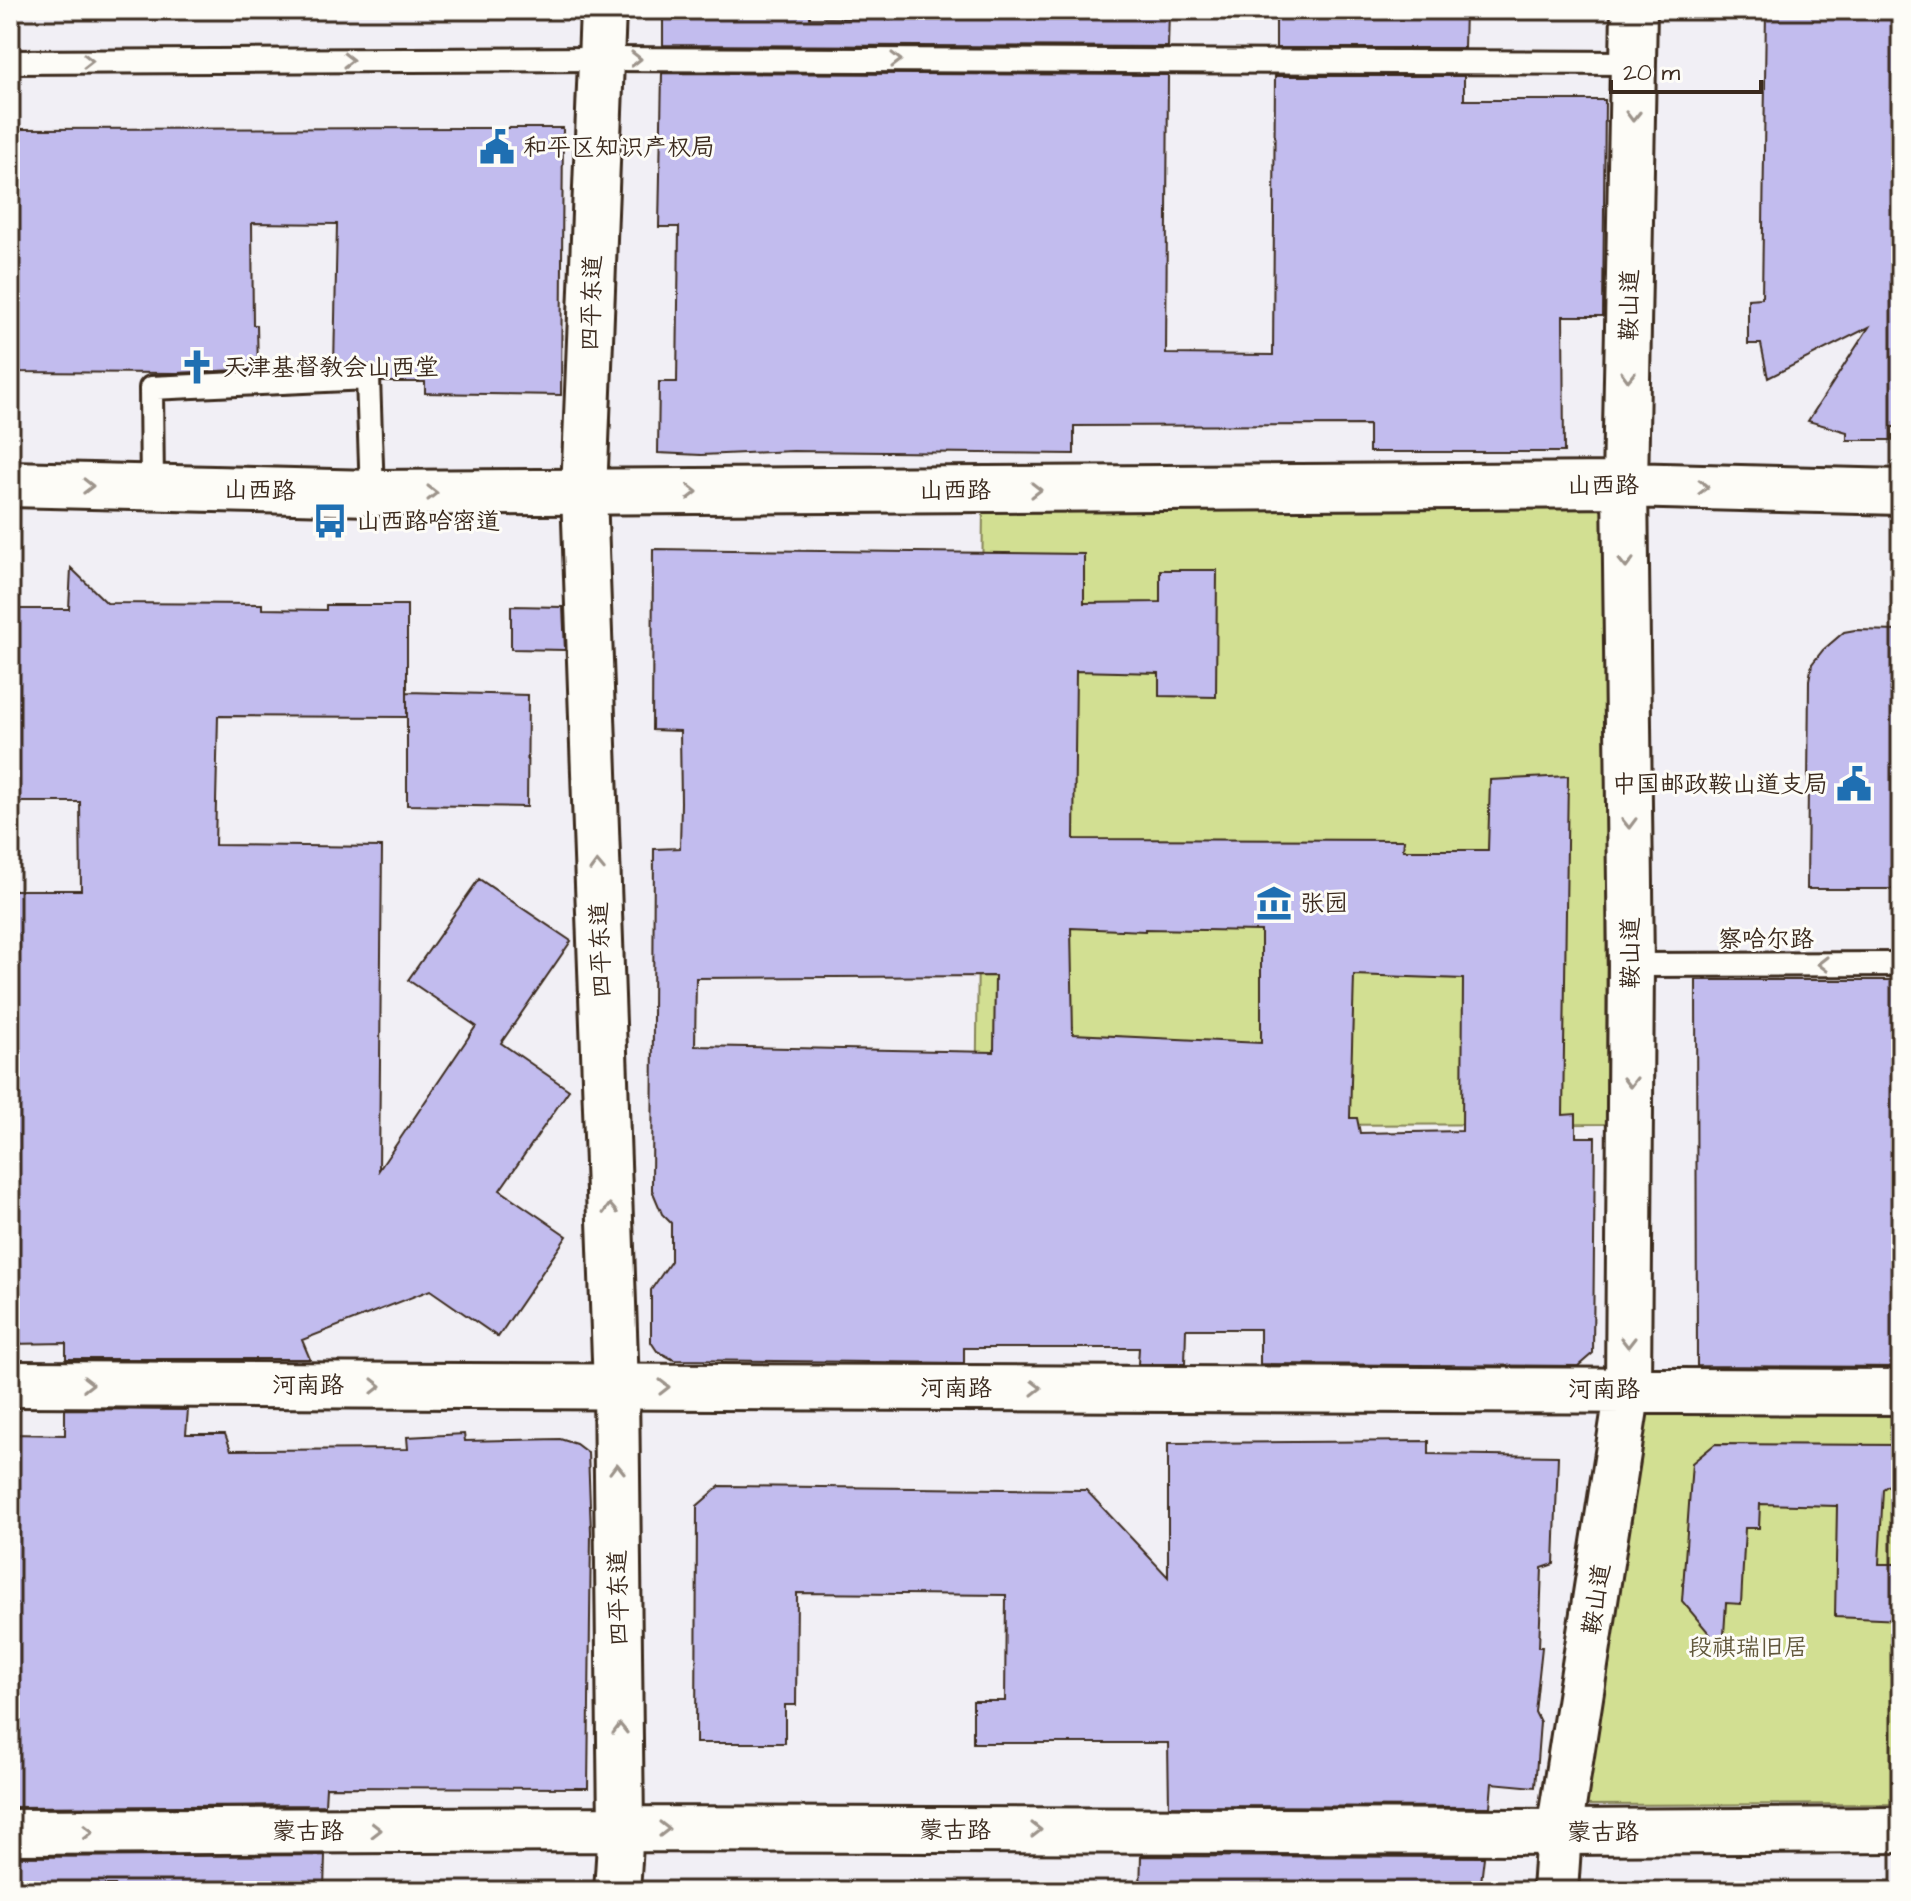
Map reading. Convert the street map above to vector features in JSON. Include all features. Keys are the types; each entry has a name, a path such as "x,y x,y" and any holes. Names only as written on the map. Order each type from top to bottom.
{"street":[{"name":"四平东道","path":"603,10 584,493 616,1387 621,1829 617,1891"},
{"name":"鞍山道","path":"1555,1891 1559,1832 1628,1389 1631,965 1625,485 1634,10"},
{"name":"山西路","path":"10,484 372,493 1625,485 1901,492"},
{"name":"河南路","path":"10,1384 1901,1392"},
{"name":"蒙古路","path":"10,1832 1901,1830"}],"lane":[{"path":"10,62 601,59 1634,63"},
{"path":"152,488 151,388 368,378 372,493"},
{"name":"察哈尔路","path":"1631,965 1901,964"}],"green space":[{"name":"张园","path":"1608,503 1606,1124 976,1126 983,507"},
{"name":"段祺瑞旧居","path":"1621,1408 1901,1416 1901,1804 1576,1805"}],"building":[{"path":"716,10 810,10 810,18 893,19 893,10 1169,10 1168,47 663,45 663,15 716,15"},
{"path":"1276,10 1465,10 1464,48 1276,48"},
{"path":"1766,10 1901,10 1901,427 1892,427 1892,440 1847,440 1847,432 1808,421 1869,327 1768,378 1761,344 1748,344 1748,299 1762,298"},
{"path":"662,73 1168,75 1166,354 1273,355 1275,76 1464,76 1464,100 1605,100 1603,316 1563,316 1564,452 1369,452 1369,425 1074,426 1074,454 658,453 659,382 677,382 679,227 659,227"},
{"path":"563,128 561,395 425,393 425,382 382,382 380,371 374,365 334,366 337,224 252,223 253,325 257,325 258,369 177,373 10,372 10,129"},
{"path":"653,549 1084,554 1084,603 1160,602 1160,570 1217,570 1216,697 1159,696 1159,673 1076,671 1074,839 1404,840 1403,850 1488,850 1490,780 1568,776 1563,1115 1576,1114 1576,1137 1595,1137 1593,1353 1578,1366 1260,1364 1260,1329 1186,1329 1185,1364 1138,1364 1139,1348 964,1348 964,1363 674,1360 657,1351 651,1342 651,1290 671,1261 671,1223 662,1214 652,1190 654,849 680,848 681,802 680,731 652,730","holes":["1071,928 1261,931 1261,1043 1073,1034","1354,975 1463,979 1462,1131 1360,1133 1357,1118 1350,1118","995,976 994,1052 695,1046 696,978"]},
{"path":"71,568 107,603 262,604 262,609 326,610 326,605 407,605 407,717 218,716 215,845 382,847 379,1170 476,1026 408,980 479,879 571,941 501,1043 569,1090 500,1190 567,1236 498,1337 430,1290 302,1340 310,1359 66,1359 66,1343 10,1344 10,890 81,890 80,802 10,802 10,649 16,649 18,609 69,609"},
{"path":"511,606 563,607 565,650 511,649"},
{"name":"中国邮政鞍山道支局","path":"1901,631 1901,889 1807,889 1809,680 1812,664 1823,650 1844,632"},
{"path":"407,692 528,695 527,807 407,805"},
{"path":"1696,980 1901,980 1901,1150 1895,1151 1901,1253 1901,1367 1697,1366"},
{"path":"65,1409 188,1410 186,1434 225,1434 231,1450 408,1449 407,1437 464,1434 465,1441 560,1439 576,1444 588,1453 591,1532 588,1788 326,1787 325,1805 10,1807 10,1434 65,1435"},
{"path":"1429,1441 1429,1454 1558,1456 1554,1564 1542,1568 1539,1647 1542,1647 1535,1712 1540,1722 1535,1787 1492,1783 1490,1807 1169,1806 1168,1743 973,1743 973,1701 1005,1701 1006,1595 797,1593 796,1705 785,1705 785,1743 696,1743 697,1506 720,1486 1086,1490 1168,1577 1168,1443"},
{"path":"1715,1444 1901,1445 1901,1477 1883,1489 1879,1564 1901,1564 1901,1620 1835,1617 1837,1506 1760,1504 1759,1528 1745,1528 1741,1604 1726,1603 1723,1650 1682,1601 1692,1463"},
{"path":"325,1855 324,1891 115,1891 115,1885 10,1885 10,1857"},
{"path":"1141,1856 1484,1857 1480,1891 1140,1891"}],"place":[{"name":"和平区知识产权局","path":"497,147"},
{"name":"天津基督教会山西堂","path":"197,367"},
{"name":"山西路哈密道","path":"330,521"},
{"name":"中国邮政鞍山道支局","path":"1854,784"},
{"name":"张园","path":"1274,903"}]}
